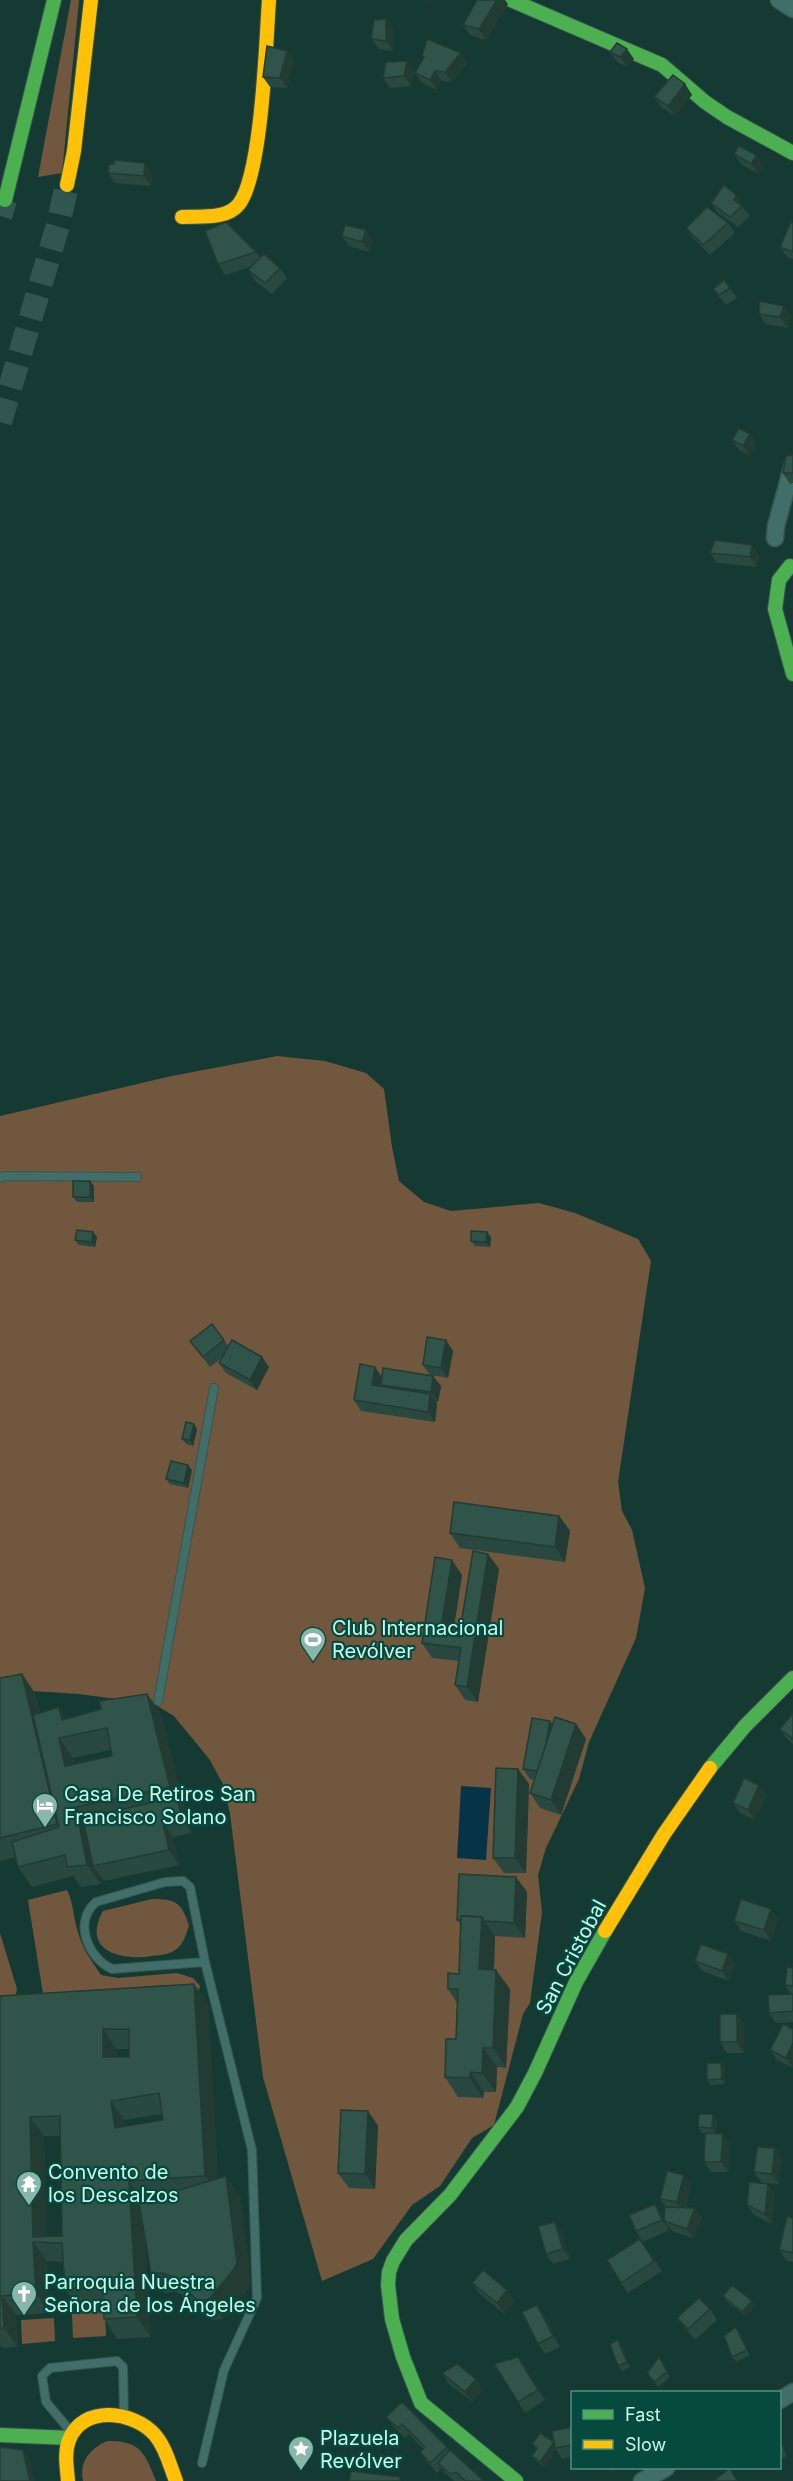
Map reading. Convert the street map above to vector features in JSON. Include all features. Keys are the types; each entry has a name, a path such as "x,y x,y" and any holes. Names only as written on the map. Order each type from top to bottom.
{"street":[{"path":"5,200 54,0"},
{"path":"67,185 74,151 91,0"},
{"path":"182,217 222,214 238,205 243,195 251,171 256,138 269,0"},
{"path":"511,0 662,65 705,102 727,117 793,153"},
{"path":"779,0 793,9"},
{"path":"776,538 776,526 793,464"},
{"path":"791,566 779,580 775,609 793,674"},
{"name":"San Cristobal","path":"516,2481 421,2403 412,2386 392,2315 388,2274 393,2259 490,2146 522,2100 577,1981 655,1848 708,1770 765,1702 793,1678"},
{"path":"68,2481 66,2451 71,2436 85,2422 104,2414 124,2416 140,2422 154,2433 164,2447 176,2481"},
{"path":"0,2435 71,2436"},
{"path":"642,2481 664,2469"}],"lane":[{"path":"0,1178 4,1176 137,1177"},
{"path":"158,1701 214,1388"},
{"path":"202,2463 224,2370 257,2298 252,2150 205,1962 190,1887 183,1881 165,1882 96,1902 89,1908 85,1932 91,1953 101,1964 112,1969 205,1962"},
{"path":"71,2436 46,2402 42,2376 50,2367 117,2361 121,2363 124,2416"}],"shaded area":[{"path":"71,0 79,0 62,173 38,177"},
{"name":"Club Internacional Revólver","path":"277,1056 325,1061 366,1073 384,1089 399,1181 424,1202 451,1211 539,1203 575,1213 638,1239 651,1261 618,1482 622,1511 632,1530 645,1588 636,1638 589,1742 579,1779 546,1848 538,1875 542,1912 530,2003 523,2014 494,2125 472,2138 440,2186 412,2205 373,2259 322,2281 263,2077 230,1814 224,1786 210,1760 174,1716 154,1704 79,1694 0,1689 0,1116 172,1076"},
{"path":"67,1890 82,1944 101,1975 118,1978 177,1973 193,1978 200,1986 197,1995 44,2000 28,1900"},
{"path":"152,1899 172,1901 183,1911 189,1925 179,1947 167,1954 128,1957 117,1955 101,1944 97,1936 103,1911"},
{"path":"0,1933 17,1989 12,2011 0,2013"},
{"path":"105,2312 106,2336 73,2338 72,2314"},
{"path":"54,2318 55,2341 22,2344 21,2320"},
{"path":"107,2441 127,2443 140,2450 156,2481 83,2481 83,2467 87,2456"}],"water":[{"path":"461,1786 491,1788 486,1860 457,1858"}],"building":[{"path":"477,0 497,0 479,29 463,25"},
{"path":"386,19 386,41 371,39 374,20"},
{"path":"427,39 461,53 445,72 435,71 430,80 415,73 424,57 422,56"},
{"path":"617,43 627,49 620,57 610,52"},
{"path":"267,46 287,51 280,78 263,77"},
{"path":"407,61 404,76 383,78 386,62"},
{"path":"673,75 685,84 668,106 654,97"},
{"path":"739,146 757,155 751,164 734,154"},
{"path":"114,160 145,163 144,176 108,173 109,164 114,164"},
{"path":"724,185 736,195 734,200 742,206 730,217 711,203"},
{"path":"707,207 728,223 703,245 686,228"},
{"path":"226,222 256,252 218,264 205,231"},
{"path":"791,222 793,223 793,252 780,247"},
{"path":"345,225 366,230 362,242 342,236"},
{"path":"264,254 280,268 265,283 248,270"},
{"path":"724,280 730,288 719,295 713,289"},
{"path":"760,301 784,306 780,317 759,314"},
{"path":"739,428 750,434 743,446 732,440"},
{"path":"793,455 793,473 783,473 786,456"},
{"path":"715,540 752,545 750,557 710,553"},
{"path":"73,1181 90,1181 90,1197 73,1197"},
{"path":"77,1230 93,1232 92,1242 75,1240"},
{"path":"471,1231 487,1232 486,1242 471,1241"},
{"path":"212,1324 224,1340 203,1357 190,1341"},
{"path":"427,1337 446,1340 441,1368 423,1365"},
{"path":"232,1340 262,1357 250,1380 219,1363"},
{"path":"360,1364 375,1367 372,1385 430,1394 428,1412 354,1400"},
{"path":"383,1368 433,1376 431,1392 381,1385"},
{"path":"186,1422 194,1424 190,1440 182,1439"},
{"path":"171,1461 188,1465 184,1483 166,1479"},
{"path":"454,1502 559,1516 555,1547 450,1533"},
{"path":"473,1551 488,1554 467,1687 455,1685 461,1648 422,1643 435,1557 452,1560 440,1634 459,1637"},
{"path":"22,1674 57,1824 0,1838 0,1678"},
{"path":"147,1694 170,1787 76,1807 87,1865 67,1867 65,1855 18,1867 12,1842 59,1827 33,1715 59,1707 62,1720 101,1709 99,1701","holes":["107,1728 112,1756 65,1766 59,1738"]},
{"path":"793,1713 793,1739 780,1729"},
{"path":"555,1717 576,1724 551,1800 530,1793"},
{"path":"532,1718 550,1721 546,1744 537,1771 523,1769"},
{"path":"496,1768 518,1769 515,1858 493,1858"},
{"path":"744,1778 759,1785 748,1810 733,1803"},
{"path":"177,1797 182,1818 163,1822 169,1850 93,1866 83,1818"},
{"path":"459,1874 516,1877 514,1923 484,1921 482,1917 461,1916 461,1920 457,1920"},
{"path":"741,1899 771,1909 764,1930 734,1921"},
{"path":"461,1916 482,1917 479,1969 496,1970 493,2048 483,2048 482,2073 470,2072 470,2078 445,2077 446,2039 456,2039 458,1989 448,1989 448,1973 459,1974"},
{"path":"701,1944 728,1954 722,1971 695,1961"},
{"path":"787,1967 793,1968 793,1986 785,1985"},
{"path":"194,1984 205,2176 129,2181 137,2317 104,2319 102,2286 65,2289 62,2243 33,2242 36,2293 2,2296 4,2328 0,2328 0,1996","holes":["103,2029 129,2029 129,2057 103,2057","159,2093 163,2120 115,2128 111,2101","60,2116 62,2236 33,2237 30,2117"]},
{"path":"793,1994 793,2011 769,2013 768,1995"},
{"path":"720,2014 737,2014 737,2042 720,2042"},
{"path":"783,2024 793,2029 793,2043 786,2058 770,2050"},
{"path":"707,2063 721,2063 722,2079 707,2080"},
{"path":"341,2110 368,2111 365,2174 338,2173"},
{"path":"699,2114 713,2114 712,2128 698,2127"},
{"path":"705,2133 723,2134 721,2162 704,2162"},
{"path":"757,2147 775,2148 772,2174 754,2172"},
{"path":"667,2171 684,2175 677,2202 660,2199"},
{"path":"226,2176 237,2263 209,2299 198,2301 171,2276 162,2273 151,2274 139,2202"},
{"path":"749,2182 768,2184 765,2214 747,2205"},
{"path":"655,2204 662,2220 636,2231 629,2215"},
{"path":"665,2207 695,2208 687,2229 664,2221"},
{"path":"787,2216 793,2218 793,2253 779,2250"},
{"path":"555,2222 563,2249 546,2254 538,2226"},
{"path":"640,2239 654,2261 621,2283 607,2260"},
{"path":"483,2270 507,2290 497,2303 472,2283"},
{"path":"732,2285 752,2301 742,2312 723,2296"},
{"path":"699,2298 710,2309 688,2329 677,2318"},
{"path":"537,2305 553,2336 538,2344 522,2312"},
{"path":"736,2327 747,2350 732,2357 724,2336"},
{"path":"618,2340 627,2362 618,2366 610,2344"},
{"path":"518,2357 538,2390 518,2402 494,2364"},
{"path":"659,2357 667,2372 654,2382 647,2373"},
{"path":"457,2364 476,2379 465,2392 442,2373"},
{"path":"402,2402 447,2447 430,2463 420,2452 425,2447 402,2424 398,2428 386,2417"},
{"path":"571,2427 571,2445 555,2448 552,2431"},
{"path":"540,2433 554,2442 540,2462 532,2456 537,2448 532,2444"},
{"path":"0,2447 23,2450 30,2481 0,2481"},
{"path":"450,2450 484,2481 466,2481 456,2472 450,2474 438,2463"},
{"path":"731,2469 737,2481 713,2481"},
{"path":"351,2471 400,2477 400,2481 349,2481"}],"tunnel":[{"path":"0,422 58,225 67,185"},
{"path":"0,216 5,200"}],"traffic: fast":[{"path":"5,200 54,0"},
{"path":"511,0 662,65 705,102 727,117 793,153"},
{"path":"790,566 779,580 775,609 793,674"},
{"path":"710,1768 745,1726 793,1678"},
{"path":"516,2481 421,2403 403,2357 392,2319 388,2285 389,2272 406,2240 450,2195 517,2107 576,1982 605,1931"},
{"path":"0,2435 70,2438"}],"traffic: slow":[{"path":"67,185 74,151 91,0"},
{"path":"182,217 227,213 239,204 247,188 262,106 269,0"},
{"path":"605,1931 664,1834 710,1768"},
{"path":"68,2481 67,2450 69,2440 76,2428 97,2416 109,2415 135,2421 155,2435 165,2451 176,2481"}],"place":[{"name":"Club Internacional Revólver","path":"313,1663"},
{"name":"Casa De Retiros San Francisco Solano","path":"45,1829"},
{"name":"Convento de los Descalzos","path":"29,2207"},
{"name":"Parroquia Nuestra Señora de los Ángeles","path":"24,2317"},
{"name":"Plazuela Revólver","path":"301,2472"}]}
